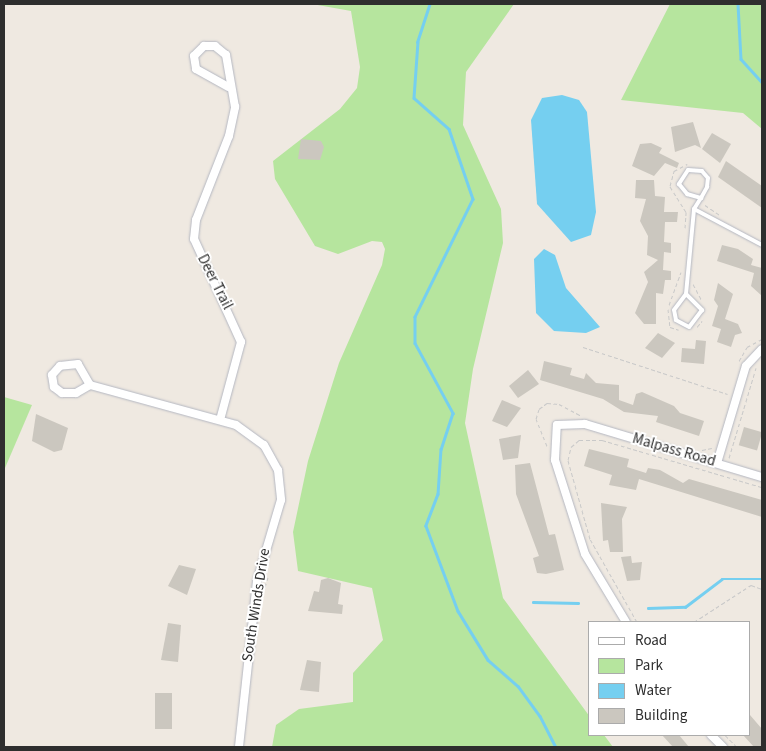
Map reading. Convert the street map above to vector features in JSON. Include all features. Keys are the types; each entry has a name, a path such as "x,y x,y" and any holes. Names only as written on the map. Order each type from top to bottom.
{"street":[{"name":"Deer Trail","path":"220,420 241,342 194,239 196,220 230,136 234,107 228,88 226,55 215,46 204,46 194,56 196,69 228,88"},
{"path":"717,463 746,366 762,349"},
{"path":"78,364 90,385 76,393 62,393 54,387 52,375 60,366 78,364"},
{"name":"South Winds Drive","path":"90,385 220,420 264,445 278,470 281,500 257,581 239,747"},
{"name":"Malpass Road","path":"625,621 585,554 555,460 557,425 586,421 762,477"},
{"path":"712,736 723,747"}],"lane":[{"path":"686,294 702,310 689,327 676,320 674,310 686,294 694,209 703,200 708,178 702,171 688,170 679,184 686,194 703,200"},
{"path":"694,209 762,245"}],"path":[{"path":"686,212 670,186 681,163 696,165"},
{"path":"703,200 706,206"},
{"path":"738,363 747,347 762,339"},
{"path":"583,347 729,394"},
{"path":"729,460 760,361"},
{"path":"727,401 731,386"},
{"path":"548,449 536,419 539,409 547,403 559,404 586,421"},
{"path":"636,621 590,539 568,460 571,447 578,440 602,440 762,487"},
{"path":"694,448 707,451 715,442"},
{"path":"696,621 751,586 762,589"},
{"path":"726,736 737,747"}],"green space":[{"path":"312,4 514,4 466,72 463,125 501,209 503,243 473,369 465,423 503,598 588,714 588,736 605,736 613,747 272,747 276,725 299,709 353,702 353,673 383,640 372,588 298,571 293,532 308,461 339,363 382,265 385,249 382,242 372,241 338,254 315,246 275,179 273,161 340,109 357,88 360,67 351,11"},
{"path":"670,4 762,4 762,129 743,113 621,100"},
{"path":"4,397 32,405 5,468 4,468"}],"water":[{"path":"562,95 579,100 587,112 596,212 591,235 571,242 537,204 531,120 542,98"},
{"path":"544,249 555,255 566,288 600,327 586,333 554,331 536,313 534,259"}],"building":[{"path":"693,122 701,148 695,145 675,152 671,127"},
{"path":"712,133 731,144 720,163 702,149"},
{"path":"301,139 321,141 324,147 320,160 298,159"},
{"path":"651,143 662,148 659,153 679,163 677,168 665,163 654,176 632,166 640,144"},
{"path":"726,161 762,186 762,208 718,177"},
{"path":"636,180 654,180 655,196 665,197 664,212 678,212 677,222 665,222 664,242 671,243 671,253 664,252 663,270 671,271 671,280 665,280 663,294 656,293 656,324 644,324 635,313 648,282 644,272 658,260 647,255 648,236 640,221 646,199 635,198"},
{"path":"722,245 738,249 753,259 751,265 762,268 762,296 751,286 754,273 717,261"},
{"path":"718,283 733,294 725,319 738,324 742,333 735,335 731,347 717,342 721,329 712,326 718,306 714,300"},
{"path":"658,333 675,343 662,358 645,348"},
{"path":"696,340 706,341 704,364 681,362 682,348 695,349"},
{"path":"544,361 572,368 570,375 584,379 586,373 596,383 619,385 619,400 633,405 636,394 642,392 674,406 680,413 704,421 699,436 656,422 658,416 624,412 603,399 540,380"},
{"path":"528,370 539,384 518,398 509,386"},
{"path":"502,400 521,408 507,427 492,421"},
{"path":"36,414 68,428 62,450 54,452 32,441"},
{"path":"744,427 762,432 757,451 739,445"},
{"path":"521,435 518,458 503,460 499,439"},
{"path":"589,449 629,459 627,467 646,473 648,468 660,470 683,483 689,479 762,500 762,517 639,479 636,490 609,485 612,475 584,466"},
{"path":"530,463 549,535 555,534 564,570 546,574 537,573 533,558 539,556 516,494 515,465"},
{"path":"601,503 627,507 622,519 623,552 610,552 608,540 603,541"},
{"path":"631,556 632,563 642,562 640,580 627,581 621,557"},
{"path":"179,565 196,569 187,595 168,586"},
{"path":"328,578 341,583 338,604 343,605 342,614 308,611 314,591 319,592 321,580"},
{"path":"168,623 181,625 178,662 161,660"},
{"path":"307,660 321,662 319,692 300,690"},
{"path":"155,693 172,693 172,729 155,729"},
{"path":"751,716 762,729 762,747 754,747 744,736 751,736"},
{"path":"663,736 680,736 689,747 673,747"}],"waterway":[{"path":"430,4 418,42 414,98 449,129 473,199 415,317 415,343 453,413 441,449 438,494 426,526 458,611 488,660 518,686 540,716 556,747"},
{"path":"738,4 741,59 762,82"},
{"path":"648,608 685,607 722,579 762,579"},
{"path":"533,602 578,603"}]}
